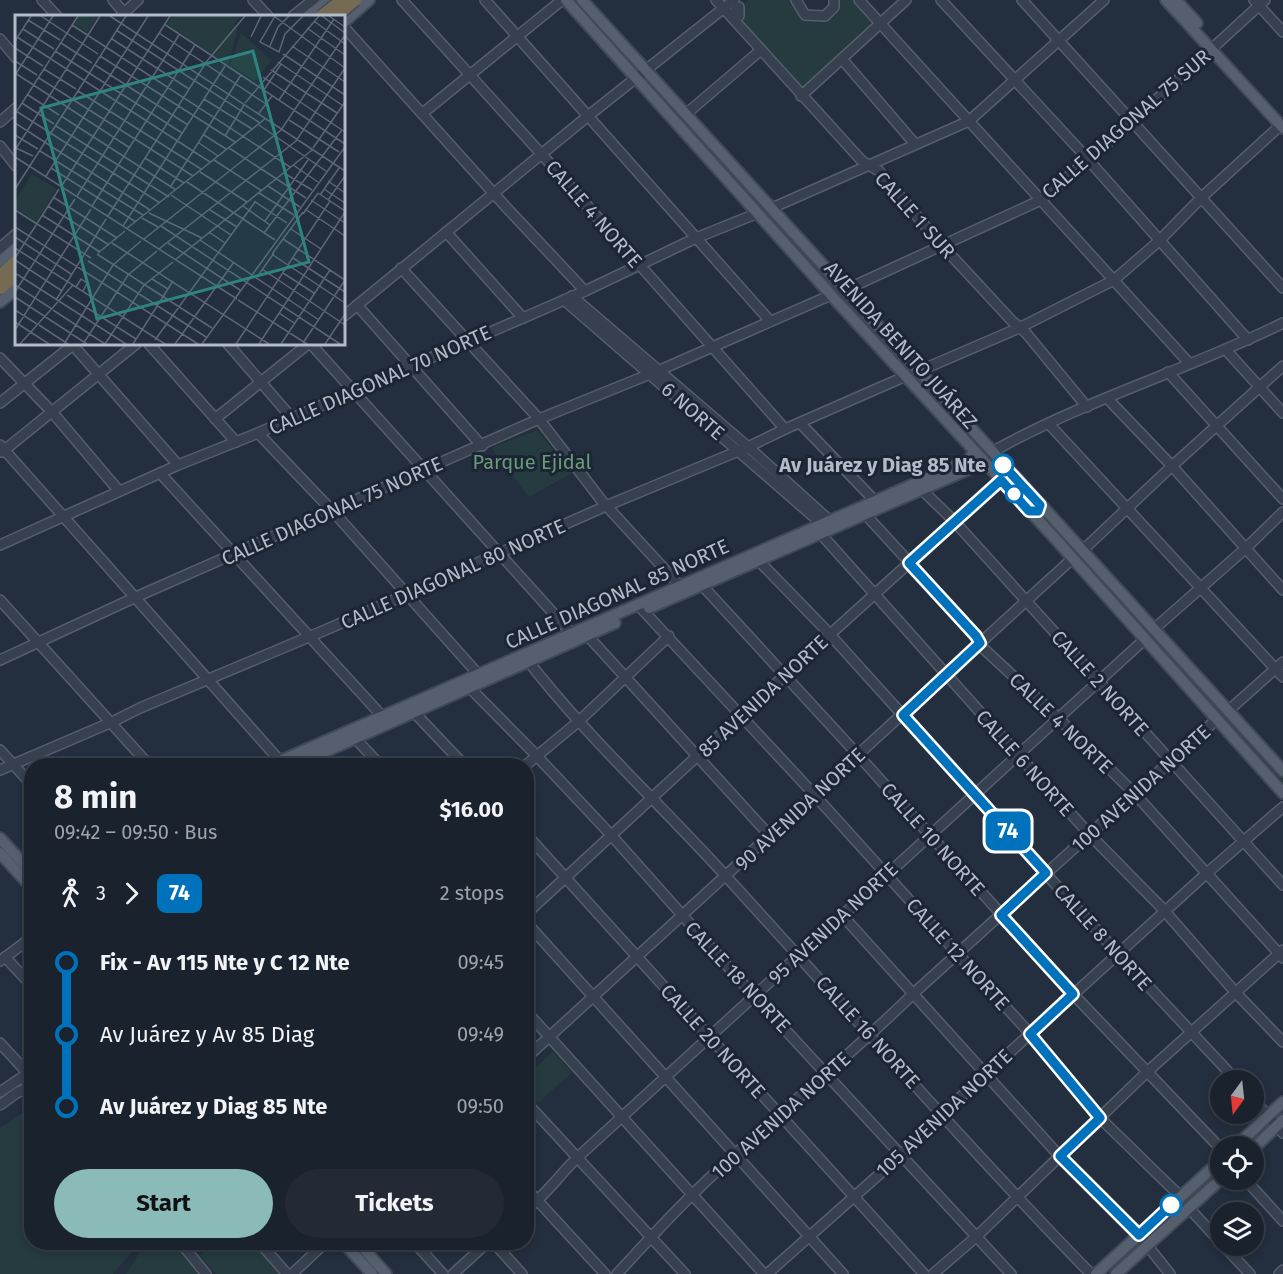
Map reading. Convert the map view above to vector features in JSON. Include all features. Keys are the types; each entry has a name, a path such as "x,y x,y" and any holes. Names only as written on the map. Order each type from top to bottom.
{"highway":[{"path":"323,15 342,0"},
{"path":"336,15 355,0"},
{"path":"0,276 15,263"},
{"path":"0,288 15,276"}],"main road":[{"path":"345,21 369,0"},
{"name":"AVENIDA BENITO JUÁREZ","path":"564,0 1051,534 1283,794"},
{"name":"AVENIDA BENITO JUÁREZ","path":"582,0 1283,771"},
{"path":"1166,0 1214,47"},
{"path":"1176,0 1282,124"},
{"path":"309,15 326,1"},
{"path":"786,244 794,244 796,237"},
{"path":"0,262 15,249"},
{"path":"808,268 810,260 818,261"},
{"path":"0,302 15,290"},
{"path":"915,386 923,387 923,375"},
{"path":"931,404 935,398 942,397"},
{"name":"CALLE DIAGONAL 85 NORTE","path":"824,526 865,514 969,460 974,451"},
{"name":"CALLE DIAGONAL 85 NORTE","path":"306,758 355,738 410,709 526,658 572,634 699,582 876,501 986,464"},
{"path":"1029,511 1036,512 1040,505"},
{"path":"1051,534 1053,526 1060,527"},
{"name":"CALLE DIAGONAL 85 NORTE","path":"466,685 478,674 587,635 680,586 699,582"},
{"path":"1176,674 1184,674 1187,666"},
{"path":"1188,687 1190,681 1199,680"},
{"name":"CALLE DIAGONAL 85 NORTE","path":"303,758 382,716 410,709"},
{"path":"0,838 24,871"},
{"path":"0,853 24,873"},
{"path":"1247,1136 1283,1102"},
{"path":"1264,1140 1281,1126"},
{"path":"1094,1274 1210,1170"},
{"path":"1116,1274 1210,1189"},
{"path":"350,1250 372,1274"},
{"path":"365,1250 386,1274"}],"street":[{"path":"42,0 56,15"},
{"path":"113,0 124,15 138,0"},
{"path":"253,0 267,15"},
{"path":"294,15 313,0"},
{"name":"CALLE 4 NORTE","path":"402,0 542,154 785,429"},
{"path":"484,0 770,321"},
{"path":"423,113 564,0"},
{"name":"CALLE 1 SUR","path":"716,0 862,161 879,171 940,244 1026,333 1087,407"},
{"path":"345,315 734,0"},
{"path":"796,0 805,15 825,16 834,7 834,0"},
{"path":"859,0 1189,363"},
{"path":"801,96 906,0"},
{"path":"941,0 1088,160 1248,340"},
{"path":"1022,0 1283,288"},
{"path":"772,208 969,121 1104,0"},
{"path":"326,1 334,15"},
{"path":"1259,2 1283,32"},
{"name":"CALLE DIAGONAL 75 SUR","path":"845,290 940,244 1041,200 1132,122 1214,47 1259,2"},
{"path":"345,28 585,291"},
{"path":"0,39 15,57"},
{"path":"686,114 761,50"},
{"path":"842,59 915,144"},
{"path":"0,122 15,109"},
{"path":"923,375 1114,280 1159,241 1202,197 1282,124"},
{"path":"0,146 15,165"},
{"name":"CALLE DIAGONAL 70 NORTE","path":"2,540 258,433 585,291 696,238 758,213"},
{"path":"446,232 523,318"},
{"path":"0,248 15,235"},
{"path":"401,268 539,419 606,506 680,586"},
{"name":"CALLE DIAGONAL 75 NORTE","path":"0,660 136,597 539,419 712,348 831,295"},
{"name":"6 NORTE","path":"568,298 655,372 738,451 824,526"},
{"path":"357,305 482,446"},
{"path":"992,452 1107,398 1226,350 1283,323"},
{"path":"0,404 72,345"},
{"path":"74,345 178,465"},
{"path":"135,345 2,450 208,679 271,758"},
{"path":"150,345 236,442"},
{"path":"229,345 291,417"},
{"path":"215,419 309,345"},
{"path":"311,345 572,634"},
{"path":"1226,350 1283,413"},
{"path":"0,358 52,412 119,491"},
{"path":"1083,550 1283,366"},
{"path":"655,372 748,447 824,526"},
{"path":"1168,372 1283,499"},
{"name":"CALLE DIAGONAL 80 NORTE","path":"28,758 606,506 748,447 906,376"},
{"path":"1107,398 1172,466 1283,590"},
{"path":"800,423 876,501"},
{"path":"1049,424 1201,588 1280,666 1283,677"},
{"path":"258,433 332,511 478,674"},
{"path":"160,473 382,716"},
{"name":"85 AVENIDA NORTE","path":"534,907 741,715 1001,480"},
{"name":"CALLE 2 NORTE","path":"919,486 1283,885"},
{"path":"1154,629 1246,548 1283,512"},
{"name":"CALLE 4 NORTE","path":"865,514 976,636 984,649 1135,794 1282,954"},
{"name":"CALLE 6 NORTE","path":"824,526 874,594 1090,835 1165,912 1236,993 1283,1042"},
{"name":"CALLE 8 NORTE","path":"756,557 1227,1070"},
{"name":"90 AVENIDA NORTE","path":"534,1051 1072,559"},
{"name":"CALLE 10 NORTE","path":"699,582 1073,994 1210,1138"},
{"path":"0,600 143,758"},
{"name":"CALLE 12 NORTE","path":"641,607 815,795 1030,1034 1100,1118 1181,1197"},
{"path":"587,635 770,836"},
{"path":"534,758 579,721 669,636"},
{"name":"95 AVENIDA NORTE","path":"534,1204 578,1157 1144,639"},
{"name":"CALLE 16 NORTE","path":"526,658 579,721 727,876 1016,1196 1094,1274"},
{"path":"1228,711 1280,666"},
{"name":"CALLE 18 NORTE","path":"466,685 612,836 754,996 1011,1274"},
{"path":"410,709 457,758"},
{"name":"100 AVENIDA NORTE","path":"617,1274 693,1194 826,1072 872,1035 914,993 1217,719"},
{"path":"355,738 374,758"},
{"path":"0,750 24,776"},
{"name":"CALLE DIAGONAL 80 NORTE","path":"0,770 24,760"},
{"name":"105 AVENIDA NORTE","path":"766,1274 901,1155 986,1073 1283,807"},
{"name":"CALLE 20 NORTE","path":"534,843 924,1274"},
{"path":"842,915 1060,1156 1139,1235 1146,1247 1170,1274"},
{"path":"534,931 843,1274"},
{"path":"24,943 3,959 24,979"},
{"path":"933,1274 976,1237 1147,1072 1282,954"},
{"path":"534,1020 766,1274"},
{"path":"0,1043 24,1068"},
{"path":"0,1092 24,1078"},
{"path":"0,1105 24,1090"},
{"path":"534,1110 685,1274"},
{"path":"1264,1111 1281,1126"},
{"path":"1255,1190 1283,1221"},
{"path":"534,1197 604,1274"},
{"path":"1190,1208 1210,1230"},
{"path":"186,1250 206,1274"},
{"path":"266,1250 287,1274"},
{"path":"292,1274 318,1250"},
{"path":"421,1250 443,1274"},
{"path":"453,1274 479,1250"},
{"path":"500,1250 522,1274"},
{"path":"1233,1256 1250,1274"},
{"path":"1279,1274 1283,1270"}],"green space":[{"path":"748,0 796,0 805,15 825,16 834,0 854,0 875,23 803,88 739,16 739,7"},
{"path":"645,78 793,238 793,241 789,240 643,80"},
{"path":"814,264 923,382 922,385 919,385 813,268"},
{"name":"Parque Ejidal","path":"537,430 572,473 529,497 491,448"},
{"path":"1054,528 1058,529 1183,670 1178,671 1053,531"},
{"path":"1193,682 1197,683 1283,777 1283,785 1192,685"},
{"path":"553,1052 572,1072 538,1103 534,1098 534,1069"},
{"path":"24,1112 24,1250 133,1250 113,1274 0,1274 0,1128"},
{"path":"142,1250 178,1250 199,1274 126,1274"},
{"path":"206,1250 263,1250 283,1274 216,1274 200,1255"}],"bus line":[{"name":"74","path":"1003,465 1040,505 1038,511 1029,511 1001,480 909,563 980,643 903,715 1046,873 1001,915 1073,994 1030,1034 1100,1118 1060,1156 1139,1235 1171,1205"}],"place":[{"name":"Av Juárez y Diag 85 Nte","path":"1003,465"}]}
